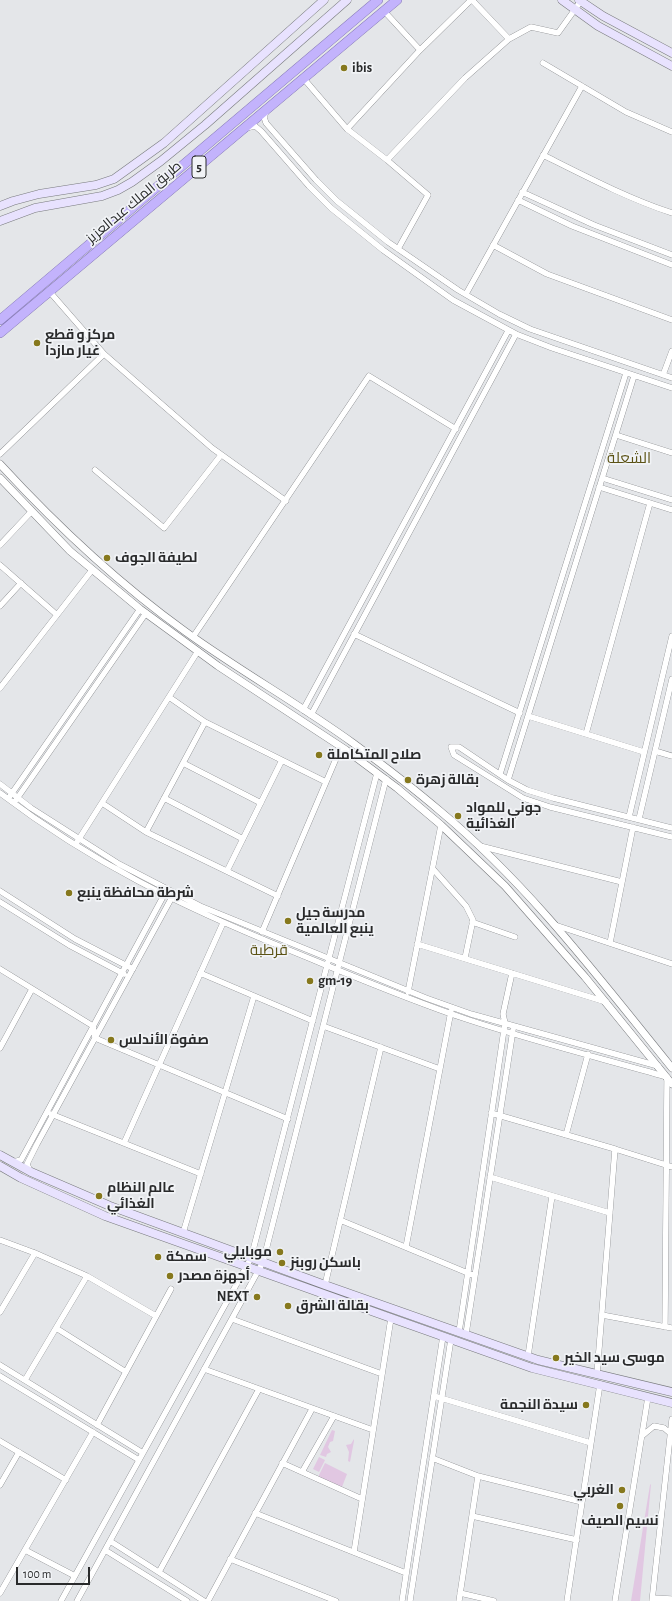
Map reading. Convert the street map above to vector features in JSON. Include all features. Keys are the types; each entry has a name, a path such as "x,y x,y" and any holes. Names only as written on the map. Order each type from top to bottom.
{"highway":[{"name":"طريق الملك عبدالعزيز","path":"0,320 378,0"},
{"name":"طريق الملك عبدالعزيز","path":"0,333 304,80 397,0"}],"main road":[{"path":"0,206 32,196 96,185 114,179 164,143 324,0"},
{"path":"0,221 36,208 102,196 118,190 132,182 161,161 199,129 347,0"},
{"path":"562,0 605,30 672,66"},
{"path":"580,0 610,20 672,53"},
{"path":"0,1155 31,1172 110,1206 325,1285 528,1356 672,1392"},
{"path":"0,1166 28,1181 104,1216 532,1368 672,1403"}],"street":[{"path":"346,129 420,50 472,0 509,39"},
{"path":"387,160 465,78 509,39 531,27 558,33 580,0"},
{"path":"384,11 420,50"},
{"path":"543,63 626,112 672,132"},
{"path":"304,80 346,129 387,160 428,195 398,249"},
{"path":"466,294 582,86"},
{"path":"266,111 264,117 266,123 316,180 357,218 398,249 466,294 499,314 530,329 672,378"},
{"path":"246,128 255,126 262,131 309,186 362,233 454,300 508,331 672,388"},
{"path":"543,155 600,184 647,205 672,213"},
{"path":"522,192 594,225 672,255"},
{"path":"518,200 572,226 672,265"},
{"path":"493,245 547,274 672,320"},
{"path":"49,291 104,354 221,455 286,501"},
{"path":"303,710 508,331"},
{"path":"311,715 516,334"},
{"path":"663,375 672,351"},
{"path":"0,454 104,354"},
{"path":"500,774 626,373"},
{"path":"193,637 369,376 456,429"},
{"path":"508,780 634,376"},
{"path":"616,435 672,454"},
{"path":"95,470 164,528 221,455"},
{"path":"0,464 78,544 145,601 193,637 358,747 439,810 480,846 554,925 672,1068"},
{"path":"0,478 31,512 92,570 143,611 198,651 386,779 441,825 505,886 606,1002 672,1084"},
{"path":"602,478 672,500"},
{"path":"599,488 672,510"},
{"path":"586,734 650,503"},
{"path":"0,546 31,512"},
{"path":"0,565 57,615"},
{"path":"0,688 92,570"},
{"path":"0,606 21,583"},
{"path":"7,799 143,611"},
{"path":"13,804 143,611"},
{"path":"354,634 520,713"},
{"path":"629,816 672,636"},
{"path":"75,846 198,651"},
{"path":"639,819 672,678"},
{"path":"169,697 205,722 326,782"},
{"path":"528,716 644,752"},
{"path":"146,832 205,722"},
{"path":"262,932 341,747"},
{"path":"672,828 527,790 508,780 459,747 451,747 454,755 523,798 550,807 672,837"},
{"path":"655,751 672,756"},
{"path":"227,871 282,760"},
{"path":"183,763 261,804"},
{"path":"61,1601 251,1258 377,773"},
{"path":"77,1601 263,1262 386,779"},
{"path":"0,784 17,798 79,840 119,864 200,906 451,1010 505,1023 658,1066"},
{"path":"0,793 13,804 75,846 114,869 223,923 337,970 512,1033 667,1077"},
{"path":"164,798 243,839"},
{"path":"102,803 146,832 278,896"},
{"path":"408,992 441,825"},
{"path":"610,943 633,827"},
{"path":"480,846 622,882"},
{"path":"432,869 466,906 473,920 465,958"},
{"path":"129,977 69,945 0,901 2,892 75,940 133,970"},
{"path":"31,1172 27,1164 50,1113 93,1026 164,895"},
{"path":"13,1162 21,1160 50,1113 95,1038 172,899"},
{"path":"472,922 515,937"},
{"path":"124,1143 223,923"},
{"path":"554,925 672,964"},
{"path":"417,944 606,1002"},
{"path":"0,969 93,1026 95,1038"},
{"path":"200,973 313,1021"},
{"path":"463,1333 468,1273 505,1023 503,1014 512,973"},
{"path":"0,1048 32,989"},
{"path":"183,1233 254,996"},
{"path":"406,1247 451,1010"},
{"path":"323,1026 440,1069"},
{"path":"463,1333 475,1276 513,1026"},
{"path":"95,1038 288,1119"},
{"path":"325,1285 381,1047"},
{"path":"566,1135 588,1054"},
{"path":"664,1327 669,1166 667,1077"},
{"path":"50,1113 201,1174"},
{"path":"492,1113 669,1166"},
{"path":"597,1374 615,1149"},
{"path":"490,1177 610,1213"},
{"path":"528,1356 552,1196"},
{"path":"340,1220 475,1276"},
{"path":"0,1240 35,1253 87,1276 156,1316"},
{"path":"0,1312 35,1253"},
{"path":"25,1380 87,1276"},
{"path":"97,1425 171,1289"},
{"path":"602,1315 672,1328"},
{"path":"354,1552 391,1318"},
{"path":"232,1319 382,1374"},
{"path":"56,1328 126,1372"},
{"path":"402,1601 434,1396 447,1338"},
{"path":"410,1601 442,1398 447,1338"},
{"path":"0,1365 143,1453"},
{"path":"204,1369 373,1430"},
{"path":"0,1376 139,1460"},
{"path":"567,1601 600,1384"},
{"path":"159,1572 259,1389"},
{"path":"434,1396 591,1443"},
{"path":"615,1601 648,1397"},
{"path":"208,1601 312,1409"},
{"path":"302,1472 334,1416"},
{"path":"672,1420 670,1433 670,1461 653,1599 672,1599"},
{"path":"642,1436 654,1426 664,1428 670,1433"},
{"path":"0,1593 93,1432"},
{"path":"0,1441 66,1480"},
{"path":"0,1485 19,1452"},
{"path":"432,1458 478,1476 582,1502"},
{"path":"282,1463 362,1498"},
{"path":"458,1601 478,1476"},
{"path":"256,1513 406,1573"},
{"path":"472,1516 577,1540"},
{"path":"110,1541 204,1601"},
{"path":"25,1550 75,1576"},
{"path":"105,1550 187,1601"},
{"path":"230,1559 336,1601"},
{"path":"460,1593 494,1601"}],"shaded area":[{"path":"332,1430 335,1431 333,1441 330,1442 328,1447 331,1452 327,1454 326,1457 320,1455"},
{"path":"354,1439 350,1462 348,1461 349,1452 346,1445 351,1444"},
{"path":"319,1457 325,1460 319,1472 313,1469"},
{"path":"325,1463 347,1474 342,1487 318,1477"},
{"path":"651,1484 640,1601 631,1601 650,1485"}],"place":[{"name":"ibis","path":"344,68"},
{"name":"مركز و قطع غيار مازدا","path":"37,343"},
{"name":"لطيفة الجوف","path":"107,558"},
{"name":"صلاح المتكاملة","path":"319,755"},
{"name":"بقالة زهرة","path":"408,780"},
{"name":"جوني للمواد الغذائية","path":"458,816"},
{"name":"شرطة محافظة ينبع","path":"69,893"},
{"name":"مدرسة جيل ينبع العالمية","path":"288,921"},
{"name":"gm-19","path":"310,981"},
{"name":"صفوة الأندلس","path":"111,1040"},
{"name":"عالم النظام الغذائي","path":"99,1196"},
{"name":"موبايلي","path":"280,1252"},
{"name":"سمكة","path":"158,1257"},
{"name":"باسكن روبنز","path":"282,1263"},
{"name":"أجهزة مصدر","path":"170,1276"},
{"name":"NEXT","path":"257,1297"},
{"name":"بقالة الشرق","path":"288,1306"},
{"name":"موسى سيد الخير","path":"556,1358"},
{"name":"سيدة النجمة","path":"586,1405"},
{"name":"الغربي","path":"622,1490"},
{"name":"نسيم الصيف","path":"620,1506"}],"district":[{"name":"الشعلة","path":"629,458"},
{"name":"قرطبة","path":"269,950"}]}
